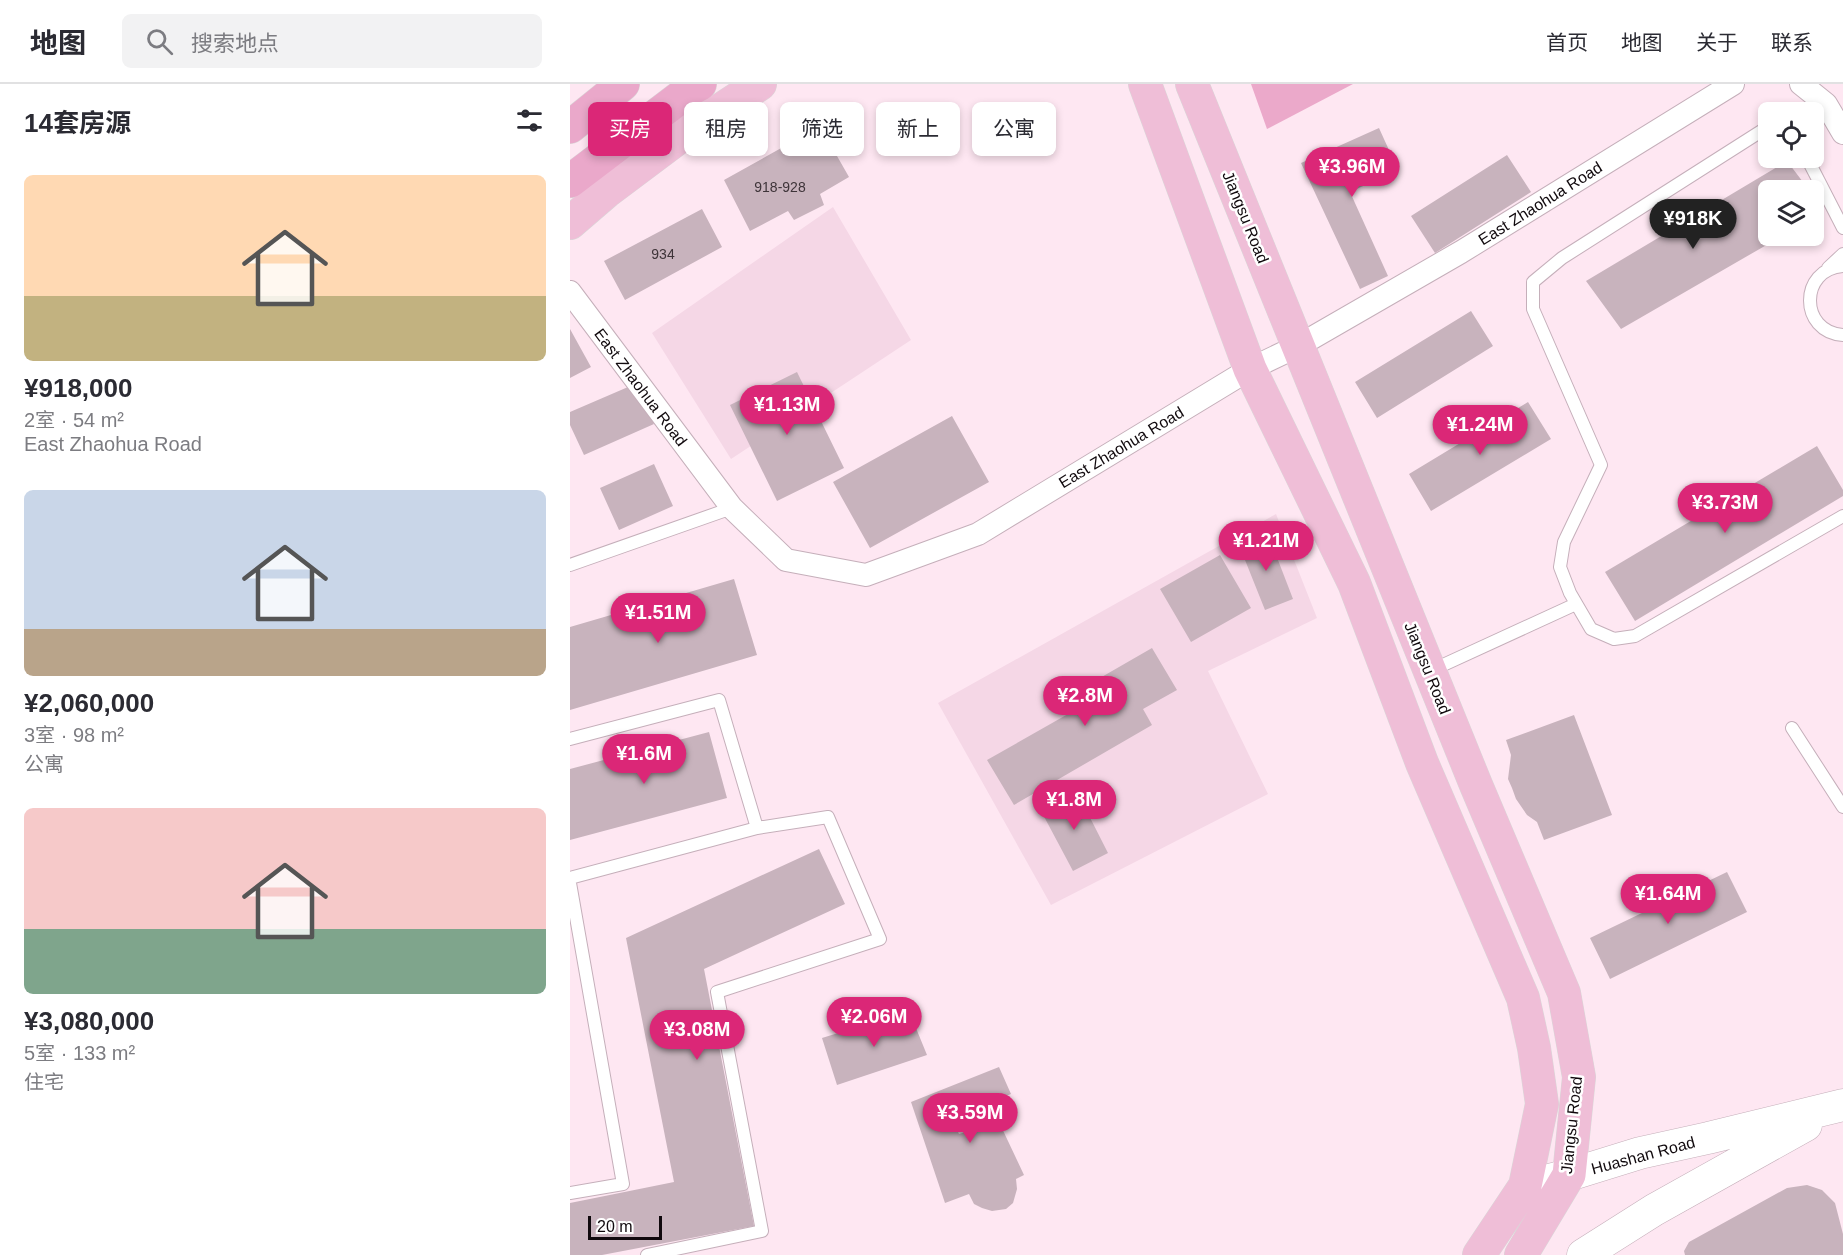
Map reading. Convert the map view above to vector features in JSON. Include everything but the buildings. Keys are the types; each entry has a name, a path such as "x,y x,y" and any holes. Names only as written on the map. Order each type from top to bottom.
{"highway":[{"path":"570,127 623,84"},
{"path":"570,181 690,89 700,84"}],"main road":[{"path":"570,223 606,192 682,135 760,84"},
{"name":"Jiangsu Road","path":"1145,84 1250,369 1354,583 1422,763 1523,998 1534,1048 1542,1104 1525,1186"},
{"name":"Jiangsu Road","path":"1192,84 1430,671 1564,993 1579,1077 1569,1175 1521,1255"},
{"name":"Huashan Road","path":"1525,1186 1640,1153 1842,1108"},
{"name":"Huashan Road","path":"1583,1255 1654,1210 1842,1108"},
{"path":"1479,1255 1525,1186"}],"street":[{"name":"East Zhaohua Road","path":"570,292 732,508 786,560 866,575 978,534 1250,369 1298,346 1461,252 1733,84"},
{"path":"1801,84 1835,99 1843,133"}],"lane":[{"path":"1758,133 1562,258 1533,282 1533,309 1601,465 1564,542 1560,567 1570,593 1592,630 1614,639 1635,636 1843,516"},
{"path":"1812,168 1843,228"},
{"path":"1843,254 1817,279 1811,289 1809,301 1817,322 1825,330 1836,335 1843,335"},
{"path":"1825,271 1836,266 1843,266"},
{"path":"570,565 732,508"},
{"path":"1430,671 1576,604"},
{"path":"570,739 719,700 757,828"},
{"path":"1792,728 1843,807"},
{"path":"570,878 757,828 828,817 880,939 717,992 762,1231 647,1255"},
{"path":"570,883 623,1184 570,1193"}],"shaded area":[{"path":"1251,84 1353,84 1267,129"},
{"path":"833,207 911,340 731,459 652,333"},
{"path":"1276,514 1317,618 1208,671 1268,794 1051,905 938,703"}]}
